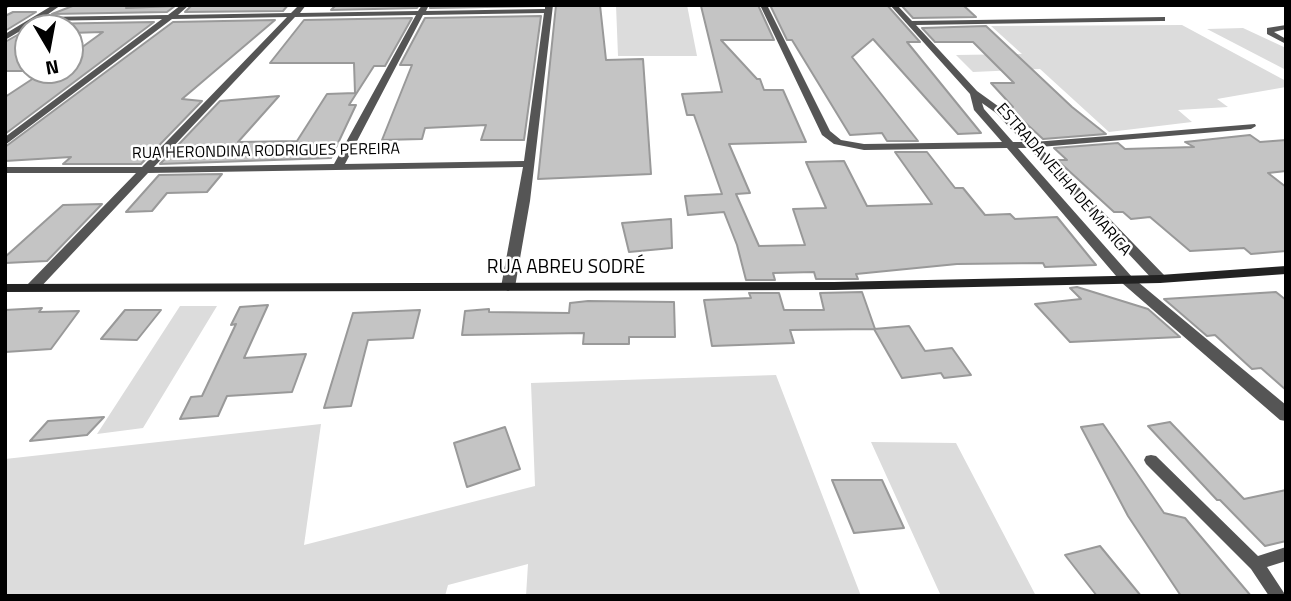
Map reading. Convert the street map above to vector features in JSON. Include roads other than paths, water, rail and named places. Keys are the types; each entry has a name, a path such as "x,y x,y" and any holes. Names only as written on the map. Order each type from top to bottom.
{"main road":[{"name":"RUA ABREU SODRÉ","path":"5,288 834,286 1160,279 1286,270"}],"street":[{"path":"36,5 55,7"},
{"path":"5,142 187,5"},
{"path":"32,288 303,5"},
{"path":"763,5 825,133 838,142 864,147 1031,145 1251,126"},
{"path":"893,5 974,93"},
{"path":"84,19 549,8 508,287"},
{"path":"338,166 423,9"},
{"path":"910,23 1162,19"},
{"path":"1286,27 1270,30 1271,34 1286,42"},
{"name":"ESTRADA VELHA DE MARICA","path":"974,93 979,110 1127,280 1286,415"},
{"name":"ESTRADA VELHA DE MARICA","path":"974,93 999,111 1160,279"},
{"name":"RUA HERONDINA RODRIGUES PEREIRA","path":"5,170 527,164"}],"lane":[{"path":"1151,460 1255,564 1278,596"},
{"path":"1255,564 1286,554"}]}
